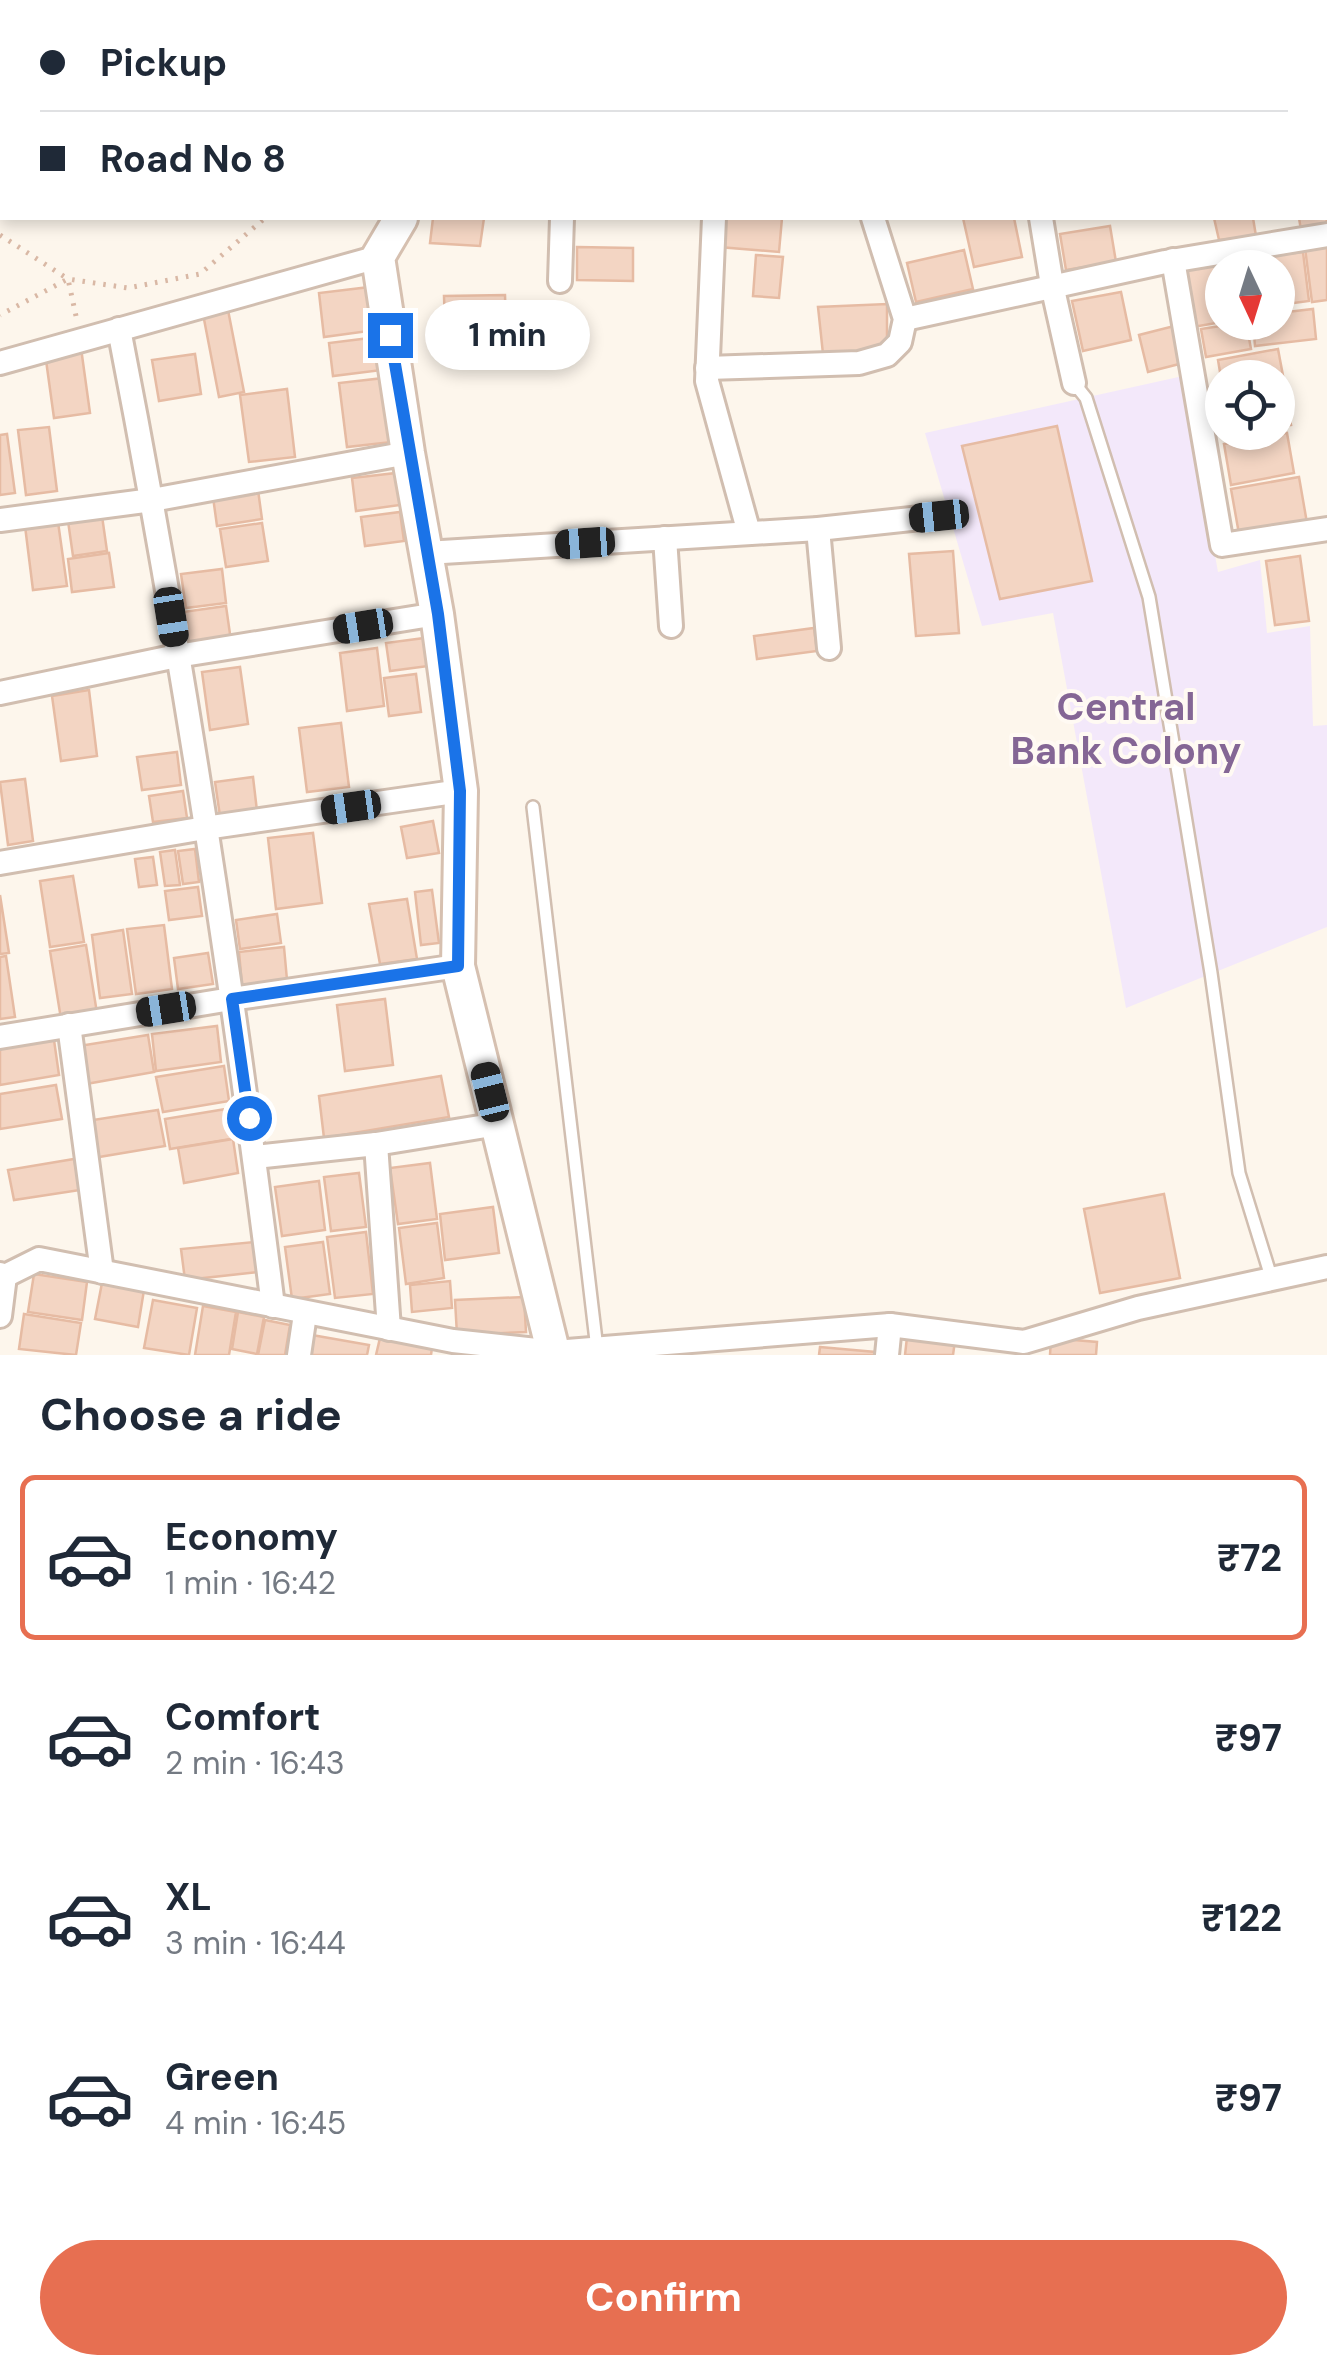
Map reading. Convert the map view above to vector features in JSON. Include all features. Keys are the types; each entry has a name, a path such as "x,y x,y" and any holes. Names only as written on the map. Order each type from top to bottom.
{"street":[{"path":"400,220 378,257 438,614 460,791 458,966 555,1354"},
{"path":"560,281 562,220"},
{"path":"714,220 709,396 749,533"},
{"path":"707,368 859,363 886,355 900,342 905,320 873,220"},
{"path":"1041,220 1074,383"},
{"path":"905,320 1173,260 1327,235"},
{"path":"0,362 378,257"},
{"path":"1173,260 1222,544 1327,529"},
{"path":"118,329 152,500 232,999 274,1306"},
{"path":"0,520 152,500 408,453"},
{"path":"426,553 749,533 939,516"},
{"path":"818,528 829,648"},
{"path":"665,538 671,626"},
{"path":"0,692 177,656 438,614"},
{"path":"0,863 204,828 460,791"},
{"path":"0,1038 458,966"},
{"path":"70,1024 102,1272"},
{"path":"255,1157 376,1144 498,1124"},
{"path":"376,1144 389,1330"},
{"path":"0,1316 2,1275 39,1258 389,1330 452,1348 555,1354 597,1349 738,1346 890,1325 1024,1348 1138,1308 1327,1267"},
{"path":"299,1355 305,1314"},
{"path":"887,1355 890,1325"}],"lane":[{"path":"1074,383 1086,398 1149,597 1212,972 1239,1173 1272,1280"},
{"path":"533,807 597,1349"}],"path":[{"path":"0,235 68,279 128,288 200,274 263,220"},
{"path":"0,315 68,279"},
{"path":"68,279 80,339"}],"shaded area":[{"path":"1183,376 1218,572 1260,560 1267,633 1310,626 1313,726 1327,725 1327,927 1126,1008 1053,613 982,626 925,433"}],"building":[{"path":"433,220 484,220 480,246 430,243"},
{"path":"721,220 782,220 779,252 719,247"},
{"path":"963,220 1014,220 1022,257 974,267"},
{"path":"1214,220 1253,220 1256,236 1219,240"},
{"path":"1299,220 1327,220 1327,227 1301,230"},
{"path":"1110,226 1116,262 1066,270 1060,234"},
{"path":"1327,245 1327,300 1312,302 1305,248"},
{"path":"577,247 633,248 633,281 577,280"},
{"path":"964,250 973,289 916,302 907,263"},
{"path":"1303,252 1309,301 1295,303 1295,253"},
{"path":"756,255 783,257 779,298 753,296"},
{"path":"1205,264 1205,325 1193,327 1182,269"},
{"path":"370,287 376,330 324,337 319,293"},
{"path":"1121,292 1131,340 1083,351 1072,301"},
{"path":"505,295 507,358 446,358 444,296"},
{"path":"887,304 887,350 823,354 818,307"},
{"path":"1313,309 1316,339 1255,346 1254,340 1295,340 1295,311"},
{"path":"228,310 244,392 219,397 203,314"},
{"path":"1178,325 1187,362 1148,372 1139,335"},
{"path":"1205,328 1205,340 1249,340 1251,349 1206,357 1201,329"},
{"path":"378,337 382,370 333,376 329,343"},
{"path":"81,348 90,413 54,418 45,353"},
{"path":"1278,349 1280,360 1218,360"},
{"path":"195,354 201,394 159,401 152,360"},
{"path":"384,378 392,442 347,447 339,383"},
{"path":"287,389 295,457 249,462 240,395"},
{"path":"1057,426 1092,581 1000,599 962,446"},
{"path":"49,427 57,491 26,495 18,430"},
{"path":"7,434 15,493 0,495 0,435"},
{"path":"1225,450 1290,450 1294,473 1231,485"},
{"path":"396,473 400,505 356,511 352,478"},
{"path":"1299,477 1307,523 1239,534 1231,489"},
{"path":"258,490 262,519 217,526 213,497"},
{"path":"400,512 404,541 365,546 361,517"},
{"path":"102,516 107,551 73,556 68,521"},
{"path":"58,522 67,586 33,590 25,526"},
{"path":"262,523 268,561 226,567 220,529"},
{"path":"953,551 959,633 916,636 909,554"},
{"path":"109,553 114,587 72,592 68,559"},
{"path":"1300,556 1309,621 1275,625 1266,561"},
{"path":"222,569 226,603 186,608 181,574"},
{"path":"226,606 231,641 188,647 183,612"},
{"path":"814,628 817,651 757,659 754,636"},
{"path":"432,637 436,665 390,671 386,643"},
{"path":"377,648 384,706 347,711 340,653"},
{"path":"240,667 248,724 210,730 202,672"},
{"path":"416,674 421,712 389,716 384,678"},
{"path":"89,690 97,756 61,761 52,696"},
{"path":"341,723 349,787 307,792 299,728"},
{"path":"177,752 181,785 142,790 137,757"},
{"path":"253,777 257,811 220,816 215,782"},
{"path":"25,779 33,841 8,845 0,782"},
{"path":"183,791 187,818 153,822 149,796"},
{"path":"433,821 439,853 407,858 401,827"},
{"path":"313,833 322,903 276,909 268,838"},
{"path":"195,849 199,882 183,884 178,851"},
{"path":"175,850 180,885 165,886 160,852"},
{"path":"153,857 157,885 139,887 135,859"},
{"path":"73,876 84,942 50,947 40,881"},
{"path":"198,887 202,916 169,920 165,891"},
{"path":"432,890 439,943 421,945 415,892"},
{"path":"0,895 9,953 0,954"},
{"path":"407,899 417,959 380,964 369,904"},
{"path":"277,914 281,943 240,949 236,920"},
{"path":"164,925 172,989 136,994 127,929"},
{"path":"123,930 132,994 100,998 92,935"},
{"path":"86,945 97,1013 61,1019 50,951"},
{"path":"284,947 287,980 242,985 239,952"},
{"path":"208,953 213,984 178,989 174,958"},
{"path":"6,956 15,1017 0,1019 0,957"},
{"path":"385,999 393,1065 345,1071 337,1005"},
{"path":"217,1026 221,1062 156,1071 152,1034"},
{"path":"148,1035 154,1072 86,1084 79,1046"},
{"path":"54,1040 59,1075 0,1085 0,1049"},
{"path":"224,1066 229,1101 163,1112 156,1077"},
{"path":"441,1076 449,1117 324,1138 319,1096"},
{"path":"56,1085 62,1119 0,1129 0,1094"},
{"path":"232,1108 237,1138 170,1149 165,1119"},
{"path":"158,1110 165,1146 99,1157 93,1120"},
{"path":"233,1139 238,1173 184,1183 178,1148"},
{"path":"74,1159 80,1190 14,1200 8,1170"},
{"path":"430,1163 437,1219 398,1224 390,1168"},
{"path":"359,1173 366,1227 331,1231 324,1177"},
{"path":"319,1181 325,1230 282,1236 275,1187"},
{"path":"1164,1194 1180,1278 1100,1293 1084,1209"},
{"path":"493,1207 499,1253 445,1260 440,1214"},
{"path":"437,1223 444,1278 406,1284 399,1228"},
{"path":"366,1232 373,1294 335,1298 327,1237"},
{"path":"254,1242 258,1272 185,1280 181,1249"},
{"path":"323,1242 330,1294 292,1299 285,1247"},
{"path":"34,1274 87,1282 82,1320 28,1312"},
{"path":"450,1281 452,1308 412,1312 410,1285"},
{"path":"102,1283 144,1290 138,1327 95,1319"},
{"path":"524,1297 526,1332 457,1335 455,1300"},
{"path":"153,1300 197,1308 189,1355 144,1348"},
{"path":"203,1306 236,1312 229,1355 195,1355"},
{"path":"238,1312 264,1317 257,1354 232,1349"},
{"path":"24,1314 81,1323 76,1355 19,1349"},
{"path":"265,1320 290,1325 285,1355 258,1355"},
{"path":"312,1335 369,1345 367,1355 309,1355"},
{"path":"907,1337 955,1341 953,1355 905,1355"},
{"path":"380,1338 432,1348 431,1355 376,1355"},
{"path":"1051,1338 1097,1342 1096,1355 1050,1355"},
{"path":"820,1347 875,1352 875,1355 819,1355"}],"district":[{"name":"Central Bank Colony","path":"1126,729"}],"route":[{"path":"249,1118 232,999 458,966 460,791 438,614 390,335"}]}
